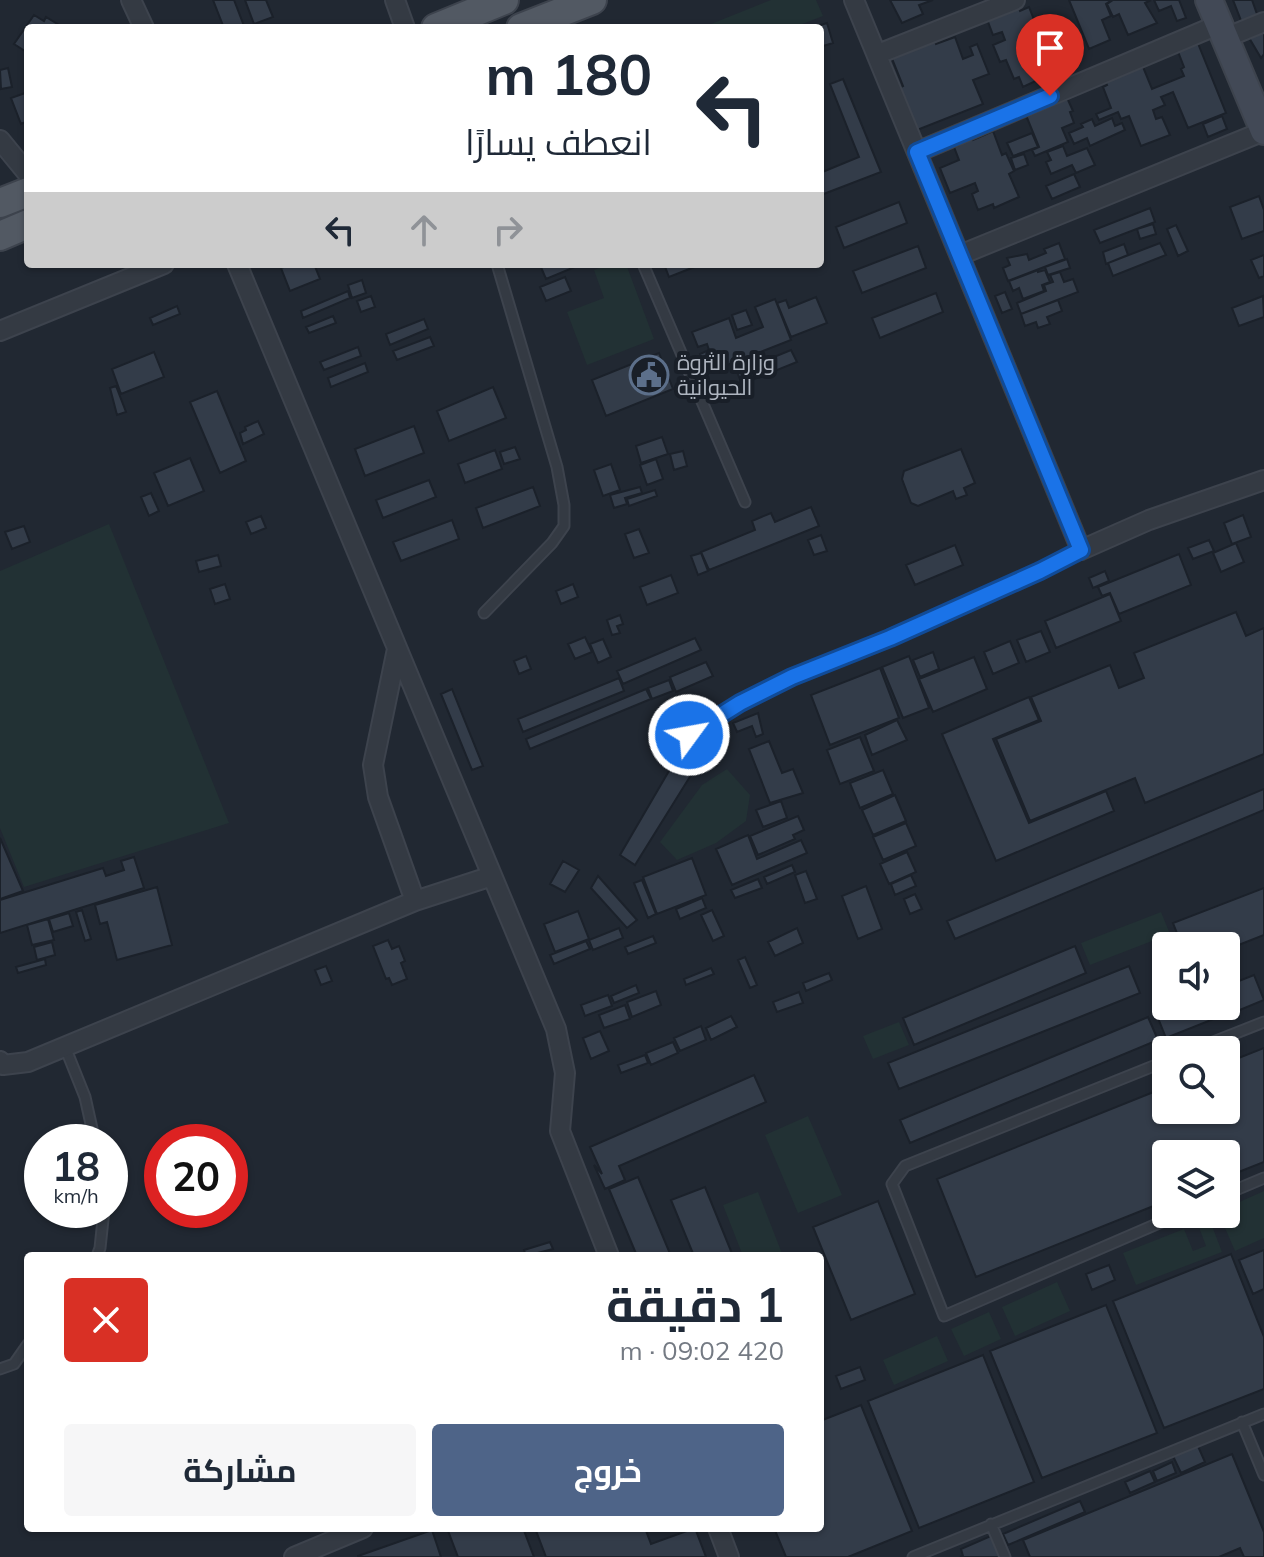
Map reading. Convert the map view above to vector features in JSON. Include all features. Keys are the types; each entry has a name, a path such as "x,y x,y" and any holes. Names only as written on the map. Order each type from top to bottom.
{"main road":[{"path":"446,24 504,0"},
{"path":"532,24 592,0"},
{"path":"0,203 24,194"},
{"path":"0,236 24,226"}],"street":[{"path":"131,0 142,24"},
{"path":"395,0 404,24"},
{"path":"854,0 1081,550 1149,520 1264,480"},
{"path":"878,54 1015,0"},
{"path":"960,255 1264,131 1209,0"},
{"path":"917,152 1222,31 1264,22"},
{"path":"0,140 24,169"},
{"path":"0,331 147,268"},
{"path":"239,268 556,1029 565,1073 560,1131 607,1252"},
{"path":"397,649 373,765 378,797 415,901"},
{"path":"0,1061 3,1065 28,1062 415,901 492,876"},
{"path":"294,1557 353,1532"},
{"path":"720,1532 729,1557"}],"lane":[{"path":"484,613 552,543 564,526 564,505 557,467 498,268"},
{"path":"645,268 745,502"},
{"path":"689,735 740,703 792,677 890,638 1081,550"},
{"path":"1228,1036 1264,1022"},
{"path":"65,1047 85,1097 91,1124"},
{"path":"1152,1067 905,1166 892,1184 944,1316 1152,1226"},
{"path":"1240,1188 1264,1178"},
{"path":"98,1252 102,1228"},
{"path":"0,1369 14,1364 24,1350"},
{"path":"913,1557 1264,1414"},
{"path":"1242,1422 1264,1475"},
{"path":"991,1524 1005,1557"}],"shaded area":[{"path":"771,0 816,0 823,16 802,24 711,24"},
{"path":"627,268 654,339 587,365 567,312 604,298 594,270"},
{"path":"109,524 229,823 24,887 0,828 0,571"},
{"path":"727,769 750,795 746,821 716,843 677,860 660,842 702,785"},
{"path":"1161,912 1169,932 1152,932 1152,941 1090,965 1081,943"},
{"path":"899,1022 909,1045 873,1059 863,1036"},
{"path":"808,1116 842,1195 798,1213 765,1135"},
{"path":"1264,1191 1264,1238 1235,1251 1225,1228 1240,1228 1240,1202"},
{"path":"758,1192 781,1252 741,1252 723,1205"},
{"path":"1199,1228 1213,1228 1222,1252 1136,1285 1123,1253 1184,1229 1193,1251 1206,1246"},
{"path":"1057,1282 1070,1311 1015,1336 1002,1307"},
{"path":"989,1312 1001,1339 964,1356 951,1329"},
{"path":"937,1336 948,1361 894,1385 883,1360"}],"building":[{"path":"213,0 234,0 243,24 222,24"},
{"path":"245,0 266,0 273,17 254,24"},
{"path":"890,0 933,0 919,5 923,14 902,23"},
{"path":"1069,0 1112,0 1106,4 1111,16 1102,20 1110,40 1089,49"},
{"path":"1113,0 1151,0 1145,3 1157,23 1128,35 1119,14 1113,17 1107,4"},
{"path":"1154,0 1179,0 1186,18 1177,21 1171,6 1159,11"},
{"path":"1233,0 1252,0 1258,17 1242,23"},
{"path":"1016,1 1020,11 1029,7 1040,35 1059,27 1064,39 1050,45 1055,56 1034,65 1040,79 1023,87 1019,77 1014,79 1006,60 1000,62 993,45 1005,40 1002,32 993,35 985,14"},
{"path":"34,15 44,21 46,17 57,24 28,24"},
{"path":"827,23 833,43 824,46 824,24"},
{"path":"1264,27 1264,54 1261,58 1248,36"},
{"path":"24,30 24,50 14,44"},
{"path":"932,34 936,44 955,37 963,59 973,55 970,47 977,44 989,74 973,80 983,104 912,132 895,90 903,86 889,51"},
{"path":"1197,41 1226,113 1188,128 1173,92 1161,97 1165,105 1153,110 1156,119 1162,117 1170,135 1141,146 1129,116 1121,119 1118,112 1099,120 1096,114 1111,108 1103,87 1107,85 1104,78 1141,62 1152,89 1184,76 1177,49"},
{"path":"8,68 12,87 1,89 0,70"},
{"path":"843,79 881,172 824,194 824,171 859,157 830,84"},
{"path":"1064,91 1073,111 1070,112 1074,123 1062,128 1068,142 1035,156 1032,150 1039,147 1023,108"},
{"path":"24,93 24,123 21,124 11,98"},
{"path":"1222,116 1227,129 1208,137 1203,124"},
{"path":"1112,118 1115,126 1122,123 1125,130 1090,146 1087,138 1074,144 1069,133 1083,127 1081,124 1092,119 1095,126"},
{"path":"969,131 973,140 993,131 1002,155 1006,153 1014,171 1009,174 1019,197 994,208 993,204 978,210 972,194 978,191 975,183 950,193 940,168 959,160 954,147 959,145 956,136"},
{"path":"1032,133 1038,147 1013,156 1007,143"},
{"path":"1063,146 1067,156 1087,148 1095,165 1076,173 1072,165 1051,174 1046,162 1051,160 1047,152"},
{"path":"1024,154 1028,165 1015,170 1011,158"},
{"path":"1074,174 1080,187 1052,199 1046,186"},
{"path":"1259,196 1264,210 1264,231 1242,239 1230,207"},
{"path":"899,202 907,223 844,248 836,227"},
{"path":"1150,208 1155,222 1100,243 1094,230"},
{"path":"1153,224 1156,234 1140,239 1137,229"},
{"path":"1176,225 1188,251 1178,256 1167,229"},
{"path":"1059,243 1065,259 1008,281 1003,268 1010,265 1007,258 1027,254 1029,260"},
{"path":"1160,243 1166,255 1113,276 1108,263"},
{"path":"1124,244 1128,255 1106,264 1103,252"},
{"path":"918,246 926,268 862,293 853,271"},
{"path":"1264,255 1264,276 1259,278 1251,260"},
{"path":"1067,259 1070,268 1048,275 1045,267"},
{"path":"281,268 316,268 320,279 290,291"},
{"path":"541,268 573,268 546,279"},
{"path":"666,268 692,268 669,277"},
{"path":"1045,270 1050,282 1042,285 1044,291 1023,299 1019,288 1013,291 1009,281"},
{"path":"1060,272 1064,282 1073,279 1078,292 1021,314 1017,303 1046,291 1044,285 1053,282 1050,275"},
{"path":"565,277 571,291 546,301 540,287"},
{"path":"362,280 366,293 352,298 348,285"},
{"path":"348,291 350,298 303,318 301,311"},
{"path":"1005,292 1012,309 1002,313 995,296"},
{"path":"936,293 943,312 880,338 872,318"},
{"path":"371,296 375,307 361,312 357,301"},
{"path":"1263,296 1264,317 1239,326 1232,308"},
{"path":"816,297 827,323 791,337 777,303 786,300 789,308"},
{"path":"775,299 791,340 707,373 700,354 709,350 707,344 698,347 692,332 729,318 736,338 763,327 755,307"},
{"path":"1058,300 1062,311 1047,317 1050,324 1038,328 1036,322 1025,326 1021,314"},
{"path":"177,306 180,314 153,325 150,318"},
{"path":"746,310 752,325 737,330 732,315"},
{"path":"333,316 336,323 309,333 306,327"},
{"path":"424,319 428,329 390,345 386,334"},
{"path":"430,337 434,346 397,360 393,351"},
{"path":"358,347 361,356 324,370 320,362"},
{"path":"791,350 797,362 742,384 737,372"},
{"path":"154,352 164,377 121,394 112,369"},
{"path":"659,353 673,389 606,416 592,380"},
{"path":"365,363 368,372 331,387 328,378"},
{"path":"116,386 126,412 117,415 110,388"},
{"path":"493,387 506,418 449,441 437,411"},
{"path":"217,391 246,461 220,473 190,402"},
{"path":"258,421 264,434 243,444 240,433"},
{"path":"414,426 424,453 365,476 355,449"},
{"path":"662,437 668,454 641,463 636,446"},
{"path":"515,447 520,459 504,464 500,452"},
{"path":"961,449 975,483 964,488 967,495 956,499 953,491 918,506 911,503 902,479 904,471"},
{"path":"495,450 502,469 465,483 458,464"},
{"path":"683,451 687,466 674,470 670,454"},
{"path":"190,458 204,491 168,506 154,473"},
{"path":"656,459 663,479 647,485 640,465"},
{"path":"611,464 620,490 603,496 594,470"},
{"path":"429,480 436,497 383,518 376,500"},
{"path":"533,487 540,506 483,528 476,508"},
{"path":"640,487 642,493 625,498 627,504 614,508 610,495"},
{"path":"655,490 657,496 629,506 627,499"},
{"path":"151,493 159,511 149,516 141,497"},
{"path":"811,507 819,526 709,570 701,552 755,530 752,521 771,513 775,522"},
{"path":"1243,515 1251,537 1232,544 1224,523"},
{"path":"261,516 266,528 251,534 246,522"},
{"path":"452,520 459,539 401,561 393,542"},
{"path":"24,526 30,542 12,549 5,532"},
{"path":"639,529 649,553 634,558 625,534"},
{"path":"821,535 827,551 814,555 808,540"},
{"path":"1209,540 1214,551 1193,559 1188,548"},
{"path":"1236,543 1244,562 1221,572 1213,553"},
{"path":"955,545 963,565 915,585 906,565"},
{"path":"701,553 708,571 698,575 691,556"},
{"path":"1179,554 1191,585 1119,614 1110,593 1102,596 1098,587"},
{"path":"218,555 221,566 199,572 196,561"},
{"path":"1105,571 1109,581 1093,588 1089,578"},
{"path":"671,575 678,593 647,605 640,587"},
{"path":"225,584 230,599 215,604 210,589"},
{"path":"573,584 578,597 561,604 556,591"},
{"path":"1110,594 1121,621 1056,648 1045,621"},
{"path":"1236,612 1246,636 1264,628 1264,754 1145,803 1135,778 1030,821 996,739 1041,721 1031,697 1110,665 1119,688 1144,678 1134,653"},
{"path":"620,615 623,624 617,626 620,633 612,635 607,620"},
{"path":"1041,631 1050,652 1026,662 1017,640"},
{"path":"585,637 592,652 575,659 568,644"},
{"path":"695,638 701,650 623,684 617,671"},
{"path":"603,639 611,657 598,663 590,644"},
{"path":"1010,641 1019,663 993,674 984,652"},
{"path":"933,652 939,669 920,677 913,660"},
{"path":"526,656 531,669 519,674 514,661"},
{"path":"909,656 929,708 903,718 882,667"},
{"path":"974,657 987,689 933,712 919,679"},
{"path":"706,662 713,676 676,692 670,677"},
{"path":"880,668 899,718 830,745 811,695"},
{"path":"619,678 624,691 523,732 518,719"},
{"path":"669,680 673,691 652,699 648,688"},
{"path":"452,689 483,766 472,770 441,694"},
{"path":"646,689 651,699 530,749 526,739"},
{"path":"1029,697 1039,720 993,739 1029,823 1106,791 1114,811 996,861 942,734"},
{"path":"758,713 763,734 756,737 752,726 737,732 733,723"},
{"path":"897,720 907,740 872,755 865,735"},
{"path":"860,737 874,771 840,784 827,750"},
{"path":"769,741 782,773 793,769 803,793 770,803 749,749"},
{"path":"709,742 717,766 691,775 635,865 620,855 680,752"},
{"path":"883,770 893,794 860,808 850,783"},
{"path":"1264,789 1264,810 955,939 947,921"},
{"path":"895,795 906,821 873,835 862,810"},
{"path":"781,801 787,818 763,827 756,810"},
{"path":"798,816 804,830 793,835 795,839 758,855 750,836"},
{"path":"906,823 916,846 883,860 873,837"},
{"path":"748,835 757,859 801,840 807,853 732,885 716,849"},
{"path":"0,838 23,891 0,899"},
{"path":"907,852 916,872 889,884 880,864"},
{"path":"134,857 144,888 0,933 0,900 103,868 106,876 124,870 121,861"},
{"path":"692,858 706,895 657,914 643,877"},
{"path":"563,861 579,870 565,892 550,884"},
{"path":"792,865 795,872 767,884 764,877"},
{"path":"806,871 817,899 805,903 795,875"},
{"path":"911,875 916,886 895,895 891,884"},
{"path":"598,876 637,920 627,928 591,888"},
{"path":"758,879 762,888 735,898 731,890"},
{"path":"642,880 656,914 648,918 634,883"},
{"path":"866,886 882,929 858,939 842,896"},
{"path":"157,887 172,945 117,960 107,922 100,924 95,905"},
{"path":"1264,888 1264,935 1240,944 1240,932 1177,932 1173,923"},
{"path":"915,894 922,909 910,914 904,899"},
{"path":"702,898 706,908 680,919 676,909"},
{"path":"82,910 91,939 85,941 76,912"},
{"path":"712,910 724,936 713,941 701,915"},
{"path":"578,911 589,939 555,952 544,924"},
{"path":"69,913 73,926 53,932 49,919"},
{"path":"48,919 54,940 32,945 27,925"},
{"path":"619,928 623,938 593,950 589,940"},
{"path":"797,928 803,943 775,956 768,942"},
{"path":"653,936 656,943 628,954 625,947"},
{"path":"388,940 392,949 399,946 407,979 392,985 389,978 386,979 373,946"},
{"path":"586,941 590,949 554,964 550,955"},
{"path":"52,942 55,955 37,960 34,947"},
{"path":"1075,946 1086,973 914,1045 903,1018"},
{"path":"745,957 757,985 750,988 738,960"},
{"path":"45,959 46,965 18,973 16,967"},
{"path":"326,966 332,981 321,985 315,970"},
{"path":"1129,966 1140,993 899,1089 888,1063"},
{"path":"711,968 714,974 686,985 684,979"},
{"path":"829,973 832,980 806,991 803,983"},
{"path":"1254,975 1264,1000 1240,1010 1240,980"},
{"path":"636,985 639,993 614,1003 611,996"},
{"path":"656,991 661,1005 632,1017 627,1002"},
{"path":"799,992 803,1003 777,1012 773,1002"},
{"path":"608,995 612,1006 585,1016 581,1005"},
{"path":"625,1005 630,1019 604,1028 599,1015"},
{"path":"731,1016 737,1027 711,1040 706,1028"},
{"path":"1148,1017 1156,1036 1152,1036 1152,1042 910,1143 900,1120"},
{"path":"1159,1020 1211,1020 1171,1036 1165,1036"},
{"path":"701,1026 706,1040 680,1051 674,1038"},
{"path":"600,1031 609,1051 591,1059 583,1038"},
{"path":"673,1042 678,1053 651,1065 646,1053"},
{"path":"1264,1048 1264,1162 1240,1171 1240,1140 1152,1140 1152,1207 976,1277 937,1179 1152,1093 1152,1124 1240,1124 1240,1057"},
{"path":"645,1055 648,1063 621,1073 618,1065"},
{"path":"754,1075 766,1102 619,1166 625,1180 605,1189 590,1147"},
{"path":"638,1177 669,1252 635,1252 609,1189"},
{"path":"705,1187 731,1252 692,1252 671,1200"},
{"path":"878,1201 915,1294 851,1320 813,1227"},
{"path":"550,1242 553,1249 541,1252 524,1250"},
{"path":"1264,1250 1264,1289 1253,1294 1239,1260"},
{"path":"1231,1254 1264,1337 1264,1389 1164,1428 1113,1301"},
{"path":"1109,1265 1115,1280 1092,1290 1086,1274"},
{"path":"1106,1305 1157,1433 1042,1478 990,1351"},
{"path":"983,1355 1034,1482 919,1528 868,1401"},
{"path":"860,1367 865,1380 841,1389 836,1376"},
{"path":"861,1405 912,1531 848,1557 786,1557 776,1532 824,1532 824,1419"},
{"path":"1197,1444 1205,1462 1181,1473 1172,1454"},
{"path":"1232,1454 1264,1532 1264,1557 1244,1557 1240,1548 1219,1557 1030,1557 1023,1540"},
{"path":"1172,1462 1176,1473 1157,1481 1153,1471"},
{"path":"1150,1471 1155,1482 1130,1493 1125,1482"},
{"path":"1080,1501 1085,1512 1008,1545 1003,1534"},
{"path":"433,1532 441,1557 358,1557"},
{"path":"449,1532 525,1532 534,1557 458,1557"},
{"path":"537,1532 646,1532 651,1544 684,1532 697,1532 706,1557 546,1557"},
{"path":"993,1535 1003,1557 960,1557 963,1556 961,1549"}],"place":[{"name":"وزارة الثروة الحيوانية","path":"649,375"}],"route":[{"path":"689,735 740,703 792,677 890,638 1081,550 917,152 1050,96"}]}
